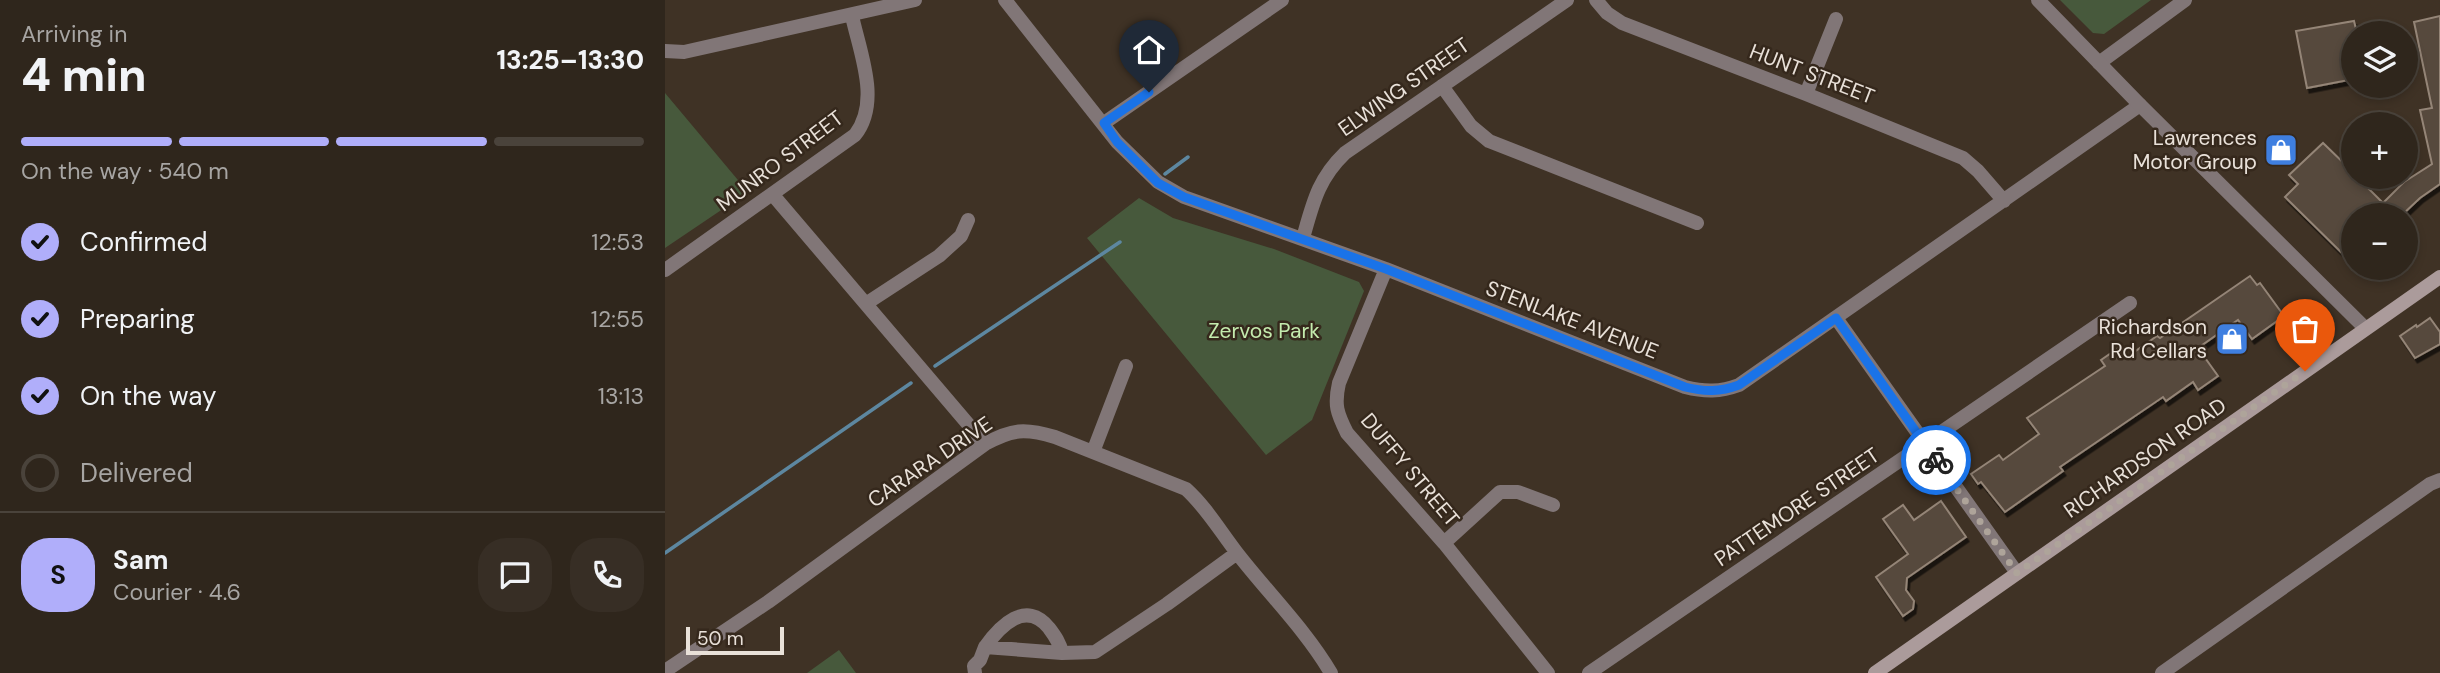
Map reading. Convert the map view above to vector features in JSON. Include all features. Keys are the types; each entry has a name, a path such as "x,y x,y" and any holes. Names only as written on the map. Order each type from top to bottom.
{"main road":[{"name":"RICHARDSON ROAD","path":"1875,673 2440,276"}],"street":[{"path":"665,51 684,52 915,0"},
{"name":"STENLAKE AVENUE","path":"1005,0 1117,142 1158,183 1184,197 1386,269 1701,391 1723,391 1739,385 2140,105"},
{"path":"1104,123 1282,0"},
{"name":"ELWING STREET","path":"1303,238 1318,188 1345,153 1567,0"},
{"name":"HUNT STREET","path":"1596,0 1607,13 1622,23 1963,158 2004,201"},
{"path":"2038,0 2365,328"},
{"path":"2099,63 2185,0"},
{"name":"MUNRO STREET","path":"665,270 855,135 864,121 869,95 852,16"},
{"path":"1806,94 1836,19"},
{"path":"1442,86 1471,126 1489,141 1697,223"},
{"path":"773,195 985,444"},
{"path":"867,303 939,256 961,236 968,220"},
{"name":"DUFFY STREET","path":"1386,269 1339,383 1335,401 1347,433 1444,542 1548,673"},
{"name":"PATTEMORE STREET","path":"1589,673 2130,303"},
{"path":"1836,318 2017,573"},
{"path":"1093,452 1126,366"},
{"name":"CARARA DRIVE","path":"665,670 768,602 985,444 1003,434 1019,430 1037,431 1186,489 1197,499 1237,553 1317,649 1331,673"},
{"path":"2162,673 2430,484 2440,480"},
{"path":"1444,542 1500,492 1518,492 1553,505"},
{"path":"985,647 1062,653 1095,652 1237,553"},
{"path":"975,673 974,666 996,631 1003,624 1015,619 1030,616 1043,621 1060,643 1062,653"}],"green space":[{"path":"2060,0 2151,0 2104,34 2093,33"},
{"path":"665,93 748,192 665,248"},
{"name":"Zervos Park","path":"1139,198 1173,218 1274,249 1359,282 1364,291 1312,420 1266,455 1087,238"},
{"path":"839,650 856,673 807,673"}],"building":[{"path":"2440,16 2440,184 2415,203 2383,203 2397,189 2418,189 2418,173 2432,164 2420,110 2432,108 2418,41 2418,21"},
{"path":"2341,23 2341,81 2307,88 2296,31"},
{"path":"2323,143 2341,160 2341,189 2369,189 2383,203 2341,203 2341,252 2285,197 2298,184 2289,175"},
{"path":"2250,276 2257,285 2260,283 2284,316 2252,339 2238,320 2198,348 2218,376 2198,390 2193,382 2166,401 2163,397 2060,467 2063,471 2005,512 1981,482 1978,484 1971,474 1999,455 2003,460 2039,434 2027,418 2105,366 2101,360 2120,347 2127,357 2157,336 2160,338"},
{"path":"2430,318 2440,332 2440,344 2415,358 2400,336"},
{"path":"1941,501 1966,537 1907,578 1906,590 1914,601 1913,609 1903,616 1876,577 1908,554 1883,519 1903,505 1914,520"}],"waterway":[{"path":"1165,174 1188,157"},
{"path":"935,366 1120,242"},
{"path":"665,553 911,383"}],"way so far":[{"path":"1936,460 2017,573 2305,371"}],"place":[{"name":"Lawrences Motor Group","path":"2281,150"},
{"name":"Richardson Rd Cellars","path":"2232,339"}],"route":[{"path":"1149,92 1104,123 1117,142 1158,183 1184,197 1386,269 1685,387 1701,391 1723,391 1739,385 1836,318 1936,460"}]}
